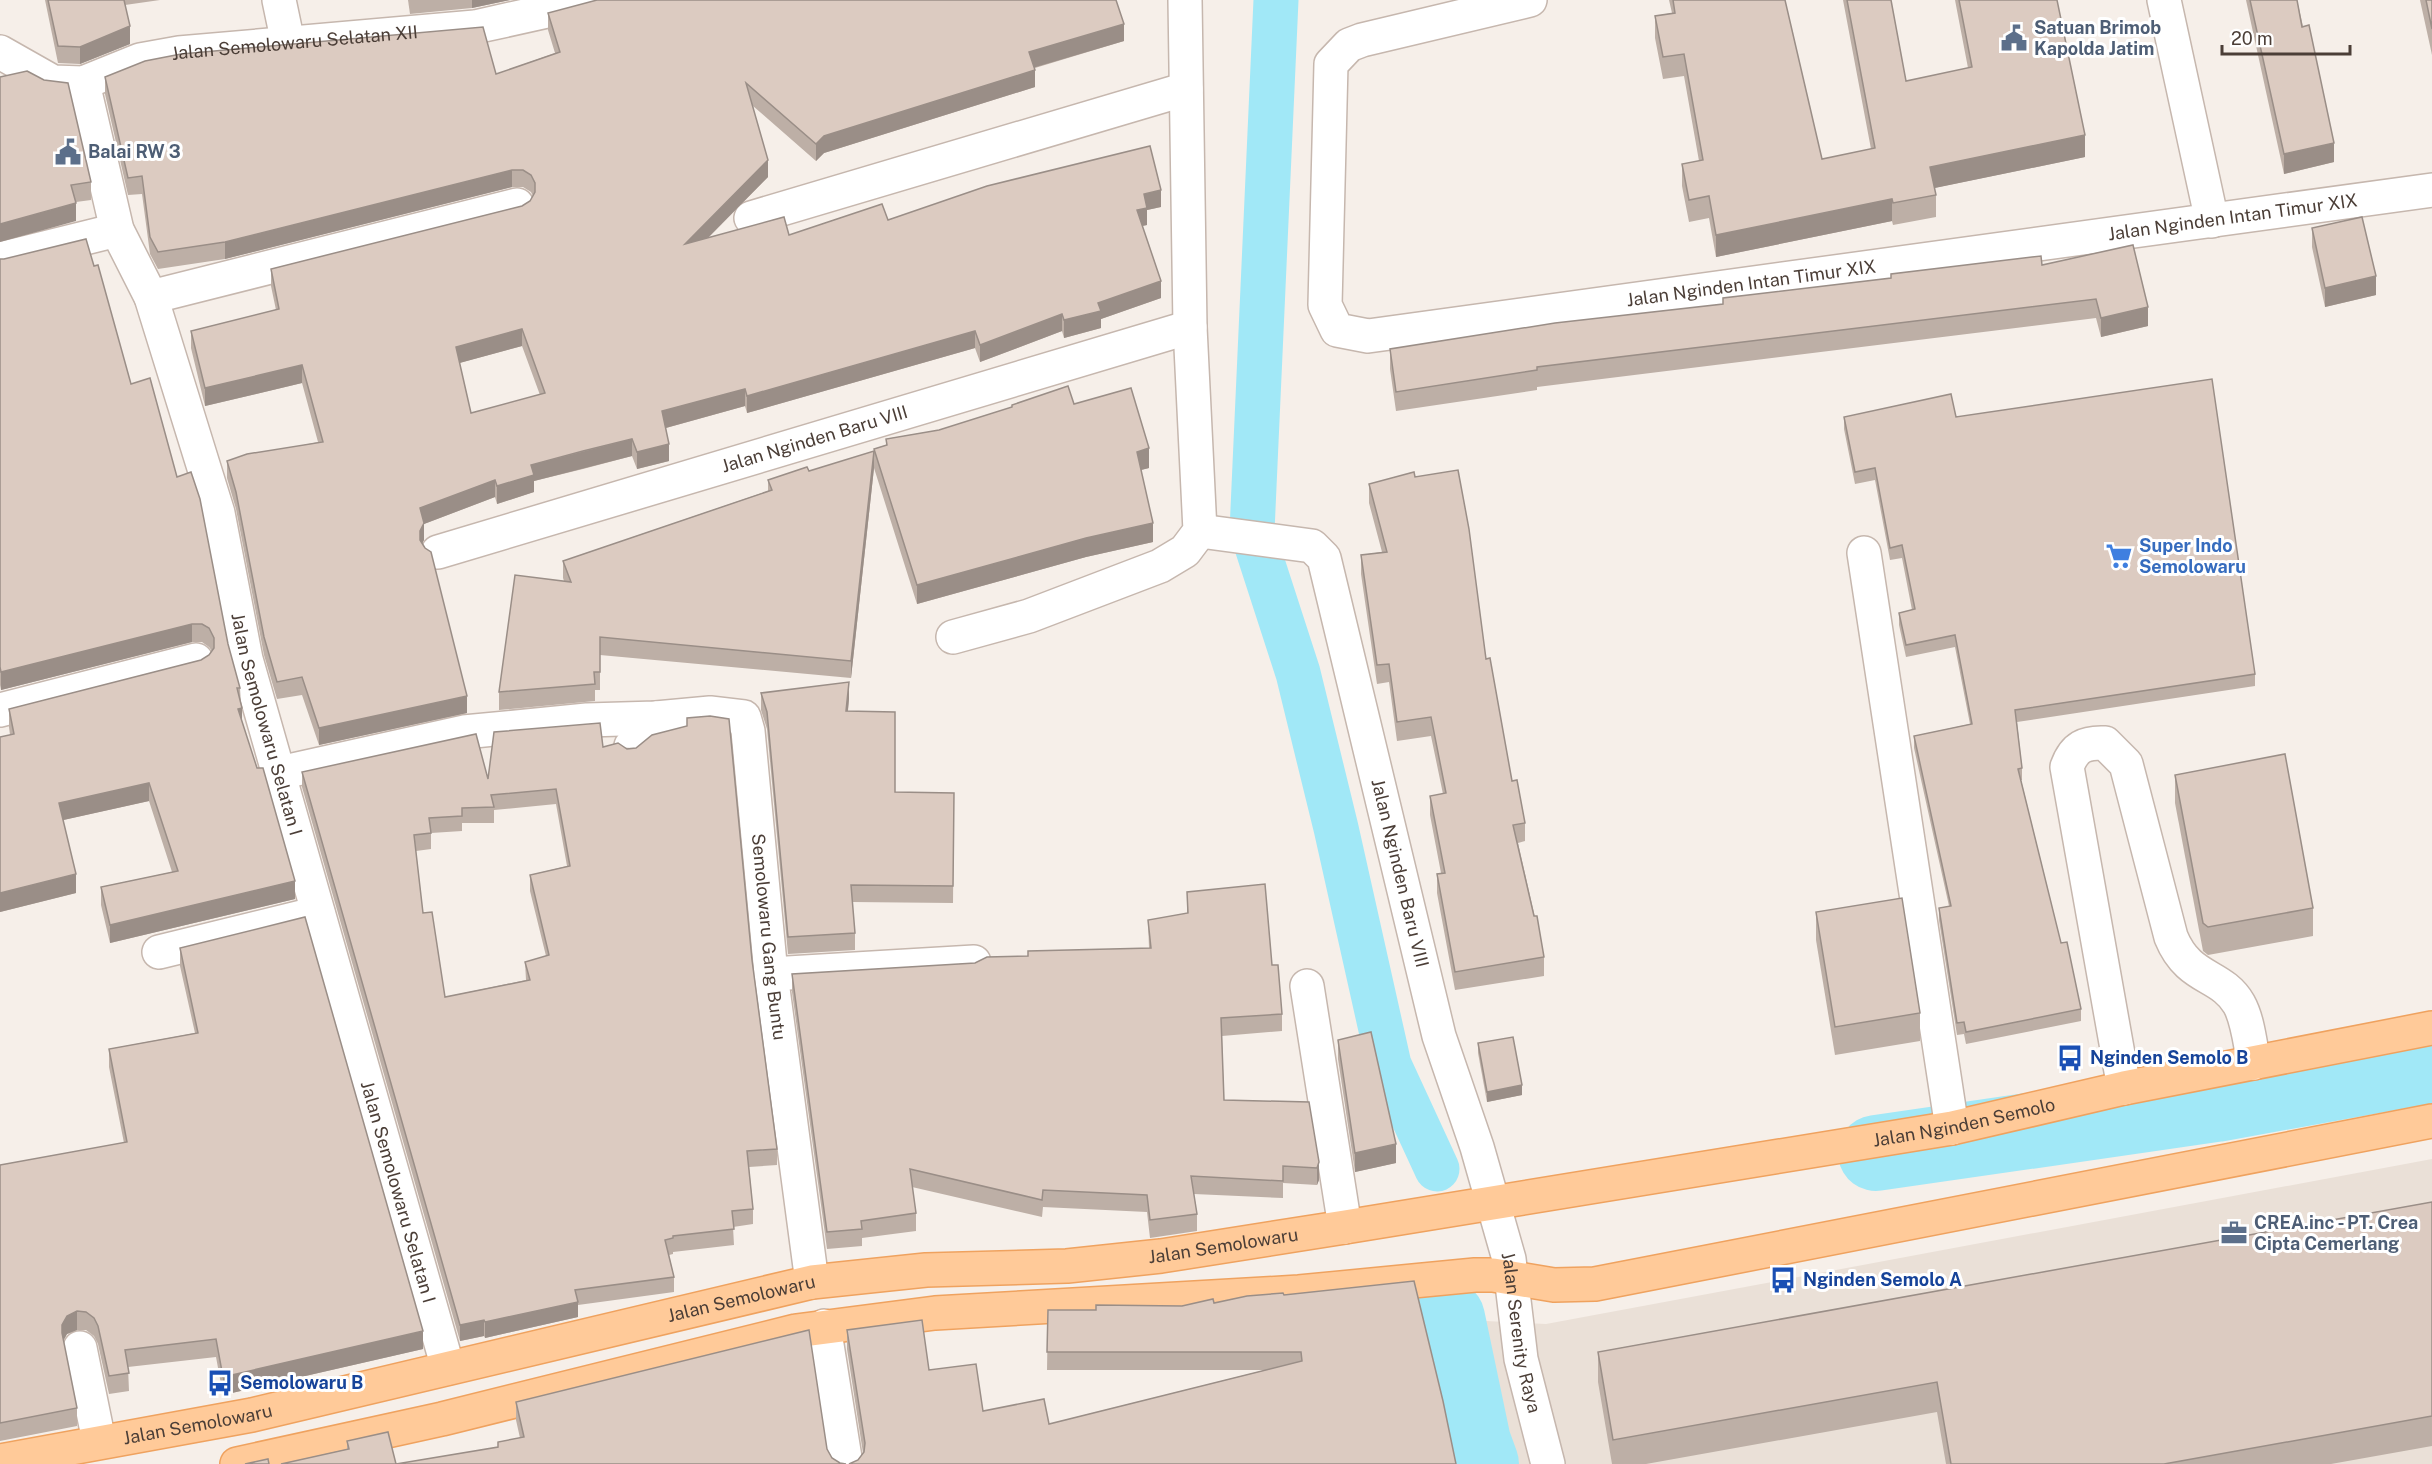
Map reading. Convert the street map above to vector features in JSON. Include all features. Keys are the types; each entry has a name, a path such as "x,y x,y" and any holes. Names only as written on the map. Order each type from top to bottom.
{"main road":[{"name":"Jalan Nginden Semolo","path":"1497,1236 2124,1088 2432,1028"},
{"path":"252,1415 248,1462 442,1419 796,1330 935,1313 1299,1292 1475,1275 1497,1236 1554,1285 1595,1284 2432,1121"},
{"name":"Jalan Semolowaru","path":"0,1461 99,1441 252,1415 812,1282 926,1270 1079,1265 1161,1256 1401,1218 1497,1236"}],"street":[{"path":"279,0 288,43"},
{"name":"Jalan Semolowaru Selatan XII","path":"0,52 53,82 83,83 140,60 179,53 288,43 471,13 597,0"},
{"path":"953,637 1029,616 1160,566 1185,551 1200,531 1190,327 1185,0"},
{"name":"Jalan Nginden Intan Timur XIX","path":"1530,0 1362,40 1349,45 1331,64 1324,305 1337,330 1368,336 2432,190"},
{"path":"2164,0 2212,221"},
{"name":"Jalan Semolowaru Selatan I","path":"83,83 117,230 150,297 218,513 246,659 448,1368"},
{"path":"751,218 1186,89"},
{"path":"150,297 517,205"},
{"path":"0,259 117,230"},
{"name":"Jalan Nginden Baru VIII","path":"438,552 1190,327"},
{"name":"Jalan Nginden Baru VIII","path":"1200,531 1312,546 1324,558 1329,570 1439,1036 1497,1236"},
{"path":"1864,553 1952,1128"},
{"path":"0,710 196,660"},
{"name":"Semolowaru Gang Buntu","path":"656,718 710,713 744,717 748,731 771,974 812,1282"},
{"path":"279,773 464,732 587,720 656,718"},
{"path":"631,746 656,718"},
{"path":"2124,1088 2067,767 2078,747 2092,742 2106,743 2126,764 2171,937 2178,955 2194,970 2226,989 2239,1004 2254,1062"},
{"path":"159,952 318,913"},
{"path":"771,974 974,962"},
{"path":"1307,986 1345,1227"},
{"name":"Jalan Serenity Raya","path":"1497,1236 1521,1359 1548,1464"},
{"path":"824,1326 846,1464"},
{"path":"80,1348 99,1441"}],"shaded area":[{"path":"2432,1159 2432,1464 1513,1464 1485,1404 1486,1321 1546,1324"}],"building":[{"path":"48,0 124,0 130,26 80,47 58,46"},
{"path":"597,0 1116,0 1124,24 1029,52 1035,70 824,136 816,144 746,83 768,160 685,244 784,217 789,235 882,204 888,220 987,186 1150,146 1161,190 1144,194 1147,208 1137,210 1161,281 1098,303 1101,311 1064,320 1062,314 980,345 975,331 747,396 745,389 662,411 669,444 637,452 632,439 583,451 531,465 534,475 497,486 495,480 420,508 424,523 420,531 420,540 431,552 467,696 319,728 302,677 277,682 264,637 236,492 227,461 247,454 323,442 302,365 205,388 191,331 279,309 271,269 522,206 530,201 535,192 535,183 531,175 523,170 512,170 225,242 158,252 150,237 142,176 128,178 105,77 145,61 181,54 483,27 496,74 560,52 548,13","holes":["522,329 545,393 471,413 456,347"]},
{"path":"1673,0 1785,0 1822,159 1875,148 1847,0 1891,0 1906,81 1972,67 1959,0 2057,0 2085,135 1930,167 1936,195 1893,203 1892,199 1716,235 1709,196 1689,200 1682,164 1703,160 1684,54 1663,57 1655,16 1675,13"},
{"path":"2250,0 2297,0 2302,27 2309,25 2334,143 2284,154"},
{"path":"2426,0 2432,0 2432,29"},
{"path":"27,71 44,80 68,83 91,182 71,185 76,203 0,224 0,77"},
{"path":"2362,217 2376,276 2325,288 2312,228"},
{"path":"86,239 94,266 98,265 131,384 150,378 177,477 191,472 200,499 228,644 240,688 237,688 242,708 238,709 257,768 263,768 295,881 110,925 101,887 178,871 149,783 59,803 76,874 0,893 0,737 14,734 9,709 201,660 214,648 214,638 209,628 202,624 192,624 1,672 0,259"},
{"path":"2133,245 2148,307 2101,318 2096,299 1537,367 1537,370 1396,392 1390,349 1555,323 1723,304 1723,298 1891,278 1891,274 2041,256 2042,265"},
{"path":"2212,379 2255,674 2015,710 2022,768 2018,769 2061,943 2067,942 2081,1009 1966,1032 1964,1022 1957,1023 1939,908 1951,906 1914,736 1972,724 1955,635 1906,645 1899,613 1915,609 1902,545 1890,548 1875,468 1855,472 1844,417 1951,394 1956,417"},
{"path":"1068,386 1074,404 1131,388 1149,448 1137,452 1153,523 1086,538 917,585 874,449 887,445 886,439 939,430"},
{"path":"874,451 851,661 600,637 600,672 594,672 595,684 499,692 515,575 571,582 563,561 772,490 768,480 807,467 809,471"},
{"path":"1458,470 1469,529 1486,659 1490,658 1512,781 1517,780 1525,823 1513,825 1534,916 1537,916 1544,957 1455,972 1437,874 1445,873 1430,796 1446,793 1431,717 1397,722 1389,664 1377,665 1361,555 1387,552 1369,484 1414,472 1415,477"},
{"path":"849,682 846,711 895,712 895,792 954,793 953,886 851,885 855,933 788,937 767,712 761,693"},
{"path":"710,716 729,719 752,960 777,1149 747,1151 753,1209 732,1211 734,1229 673,1236 665,1240 674,1277 575,1290 578,1302 485,1322 484,1320 460,1325 302,772 476,734 488,779 494,732 600,723 603,747 618,743 627,749 636,748 652,735 687,726 687,718","holes":["556,789 570,866 530,875 549,955 525,962 530,980 445,997 432,912 423,913 414,835 431,833 429,818 462,816 462,808 494,807 491,795"]},
{"path":"2285,754 2313,908 2208,927 2203,923 2175,775"},
{"path":"1265,884 1272,965 1278,965 1282,1014 1221,1018 1224,1100 1309,1102 1319,1162 1317,1168 1283,1166 1283,1181 1191,1176 1197,1214 1150,1220 1147,1195 1043,1190 1042,1200 910,1169 916,1213 861,1221 862,1229 827,1232 792,974 975,963 987,957 1028,956 1028,951 1151,948 1148,920 1188,913 1187,892"},
{"path":"1902,898 1920,1013 1835,1027 1816,912"},
{"path":"305,917 423,1331 223,1377 216,1339 125,1350 129,1373 109,1376 98,1326 94,1318 86,1312 77,1311 67,1316 62,1325 62,1333 77,1408 0,1423 0,1165 127,1142 109,1049 198,1033 180,948"},
{"path":"1371,1032 1396,1144 1355,1153 1338,1040"},
{"path":"1513,1037 1522,1085 1487,1092 1478,1043"},
{"path":"2432,1202 2432,1416 2164,1464 1951,1464 1937,1382 1613,1440 1598,1352"},
{"path":"1414,1281 1456,1464 849,1464 858,1460 864,1452 865,1443 847,1330 922,1320 929,1370 976,1364 983,1411 1044,1399 1049,1424 1302,1361 1301,1352 1047,1352 1048,1310 1096,1310 1096,1305 1182,1306 1213,1299 1214,1303 1247,1296 1283,1293 1284,1295"},
{"path":"809,1330 827,1449 832,1458 846,1464 396,1464 498,1447 498,1442 524,1437 516,1402"},
{"path":"388,1432 396,1464 281,1464 349,1449 347,1441"},
{"path":"268,1459 269,1464 245,1464"}],"waterway":[{"path":"1276,0 1252,531 1298,673 1336,828 1389,1065 1437,1169"},
{"path":"1876,1153 2216,1104 2432,1065"},
{"path":"1447,1318 1473,1442 1481,1464"}],"place":[{"name":"Satuan Brimob Kapolda Jatim","path":"2014,38"},
{"name":"Balai RW 3","path":"68,152"},
{"name":"Super Indo Semolowaru","path":"2119,556"},
{"name":"Nginden Semolo B","path":"2070,1058"},
{"name":"CREA.inc - PT. Crea Cipta Cemerlang","path":"2234,1233"},
{"name":"Nginden Semolo A","path":"1783,1280"},
{"name":"Semolowaru B","path":"220,1383"}]}
